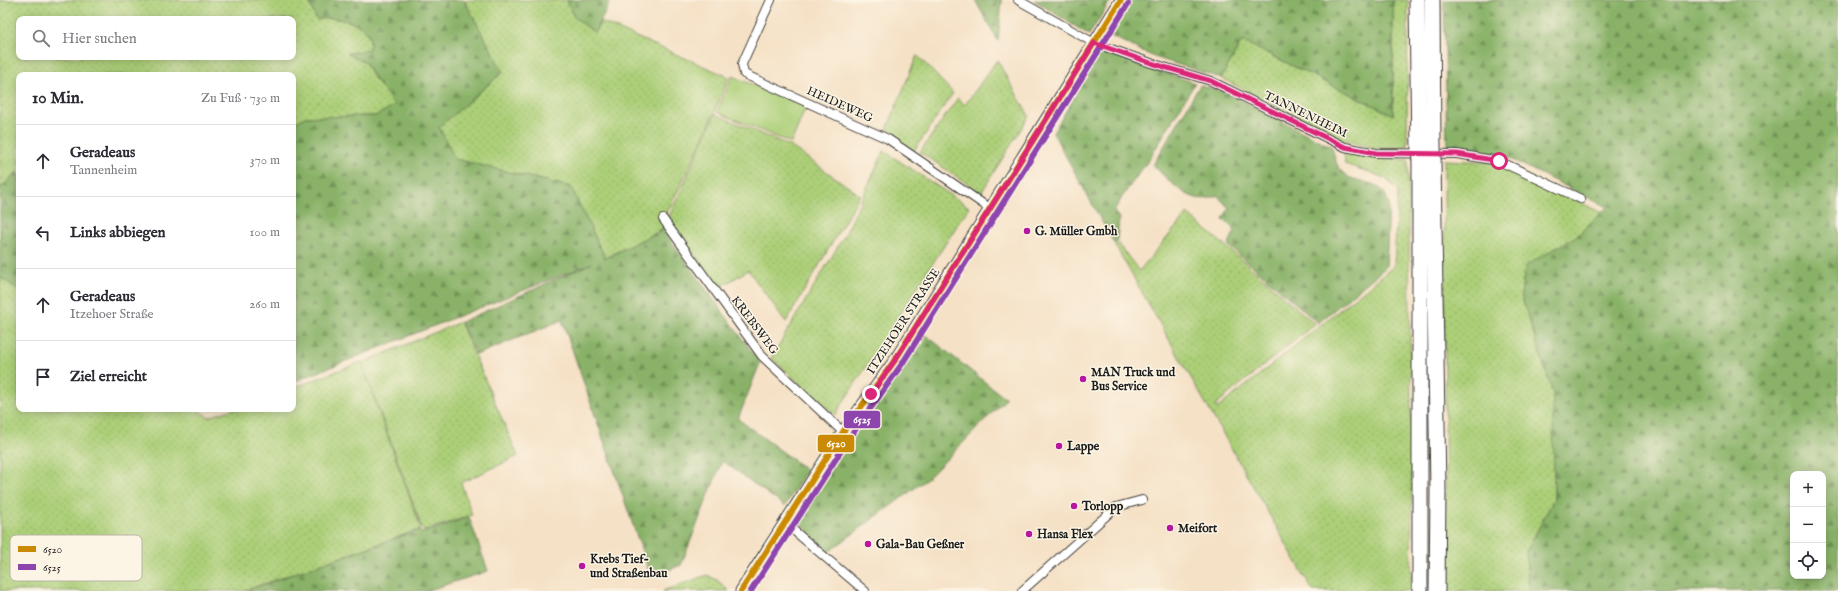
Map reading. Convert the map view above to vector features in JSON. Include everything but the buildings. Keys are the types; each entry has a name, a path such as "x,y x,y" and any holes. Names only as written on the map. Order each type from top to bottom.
{"highway":[{"path":"1417,0 1426,155 1438,491 1437,591"},
{"path":"1420,591 1426,155 1432,0"}],"main road":[{"name":"ITZEHOER STRASSE","path":"741,591 786,524 812,479 843,432 895,360 989,208 1121,0"}],"street":[{"name":"HEIDEWEG","path":"771,0 742,64 744,74 888,139 989,208"},
{"name":"TANNENHEIM","path":"1018,0 1094,43 1151,63 1211,81 1345,147 1376,153 1457,154 1491,159 1499,161 1581,199"},
{"name":"KREBSWEG","path":"663,219 762,356 843,432"},
{"path":"1022,591 1116,507 1142,500"},
{"path":"786,524 865,591"}],"green space":[{"path":"0,0 308,0 317,20 334,18 353,23 362,28 370,41 368,50 347,53 365,62 372,75 396,105 376,116 305,117 296,122 296,72 16,72 16,173 0,189"},
{"path":"308,0 464,0 503,72 439,127 455,159 571,187 605,258 663,230 760,363 738,419 807,470 785,506 722,461 681,565 651,577 562,320 476,355 461,322 592,263 296,381 296,122 305,117 376,116 395,105 372,75 365,62 347,54 368,50 370,41 362,28 353,23 334,18 317,20"},
{"path":"464,0 567,0 574,17 599,21 729,77 706,132 666,215 663,229 605,258 571,187 455,159 439,127 503,72"},
{"path":"567,0 611,0 595,33 574,17"},
{"path":"975,0 1002,0 998,41"},
{"path":"1034,0 1111,0 1089,35"},
{"path":"1129,0 1393,0 1393,115 1242,41 1221,78 1154,57 1107,34"},
{"path":"1393,0 1408,0 1407,146 1375,149 1337,138 1221,78 1242,41 1393,115"},
{"path":"1444,0 1838,0 1838,591 1529,591 1526,552 1554,499 1553,393 1521,295 1525,266 1578,235 1607,207 1507,157 1464,150 1447,150"},
{"path":"1102,50 1132,62 1195,83 1150,158 1122,197 1114,212 1119,218 1117,242 1112,240 1053,133"},
{"path":"917,55 953,93 914,151 885,134"},
{"path":"997,60 1029,116 981,193 920,152 958,98 965,105"},
{"path":"732,76 806,107 791,143 717,112"},
{"path":"1200,85 1227,93 1332,147 1338,166 1345,175 1380,188 1385,195 1389,205 1386,267 1318,323 1228,245 1235,231 1223,219 1229,208 1217,195 1208,198 1190,196 1174,185 1153,165"},
{"path":"715,114 790,146 860,195 786,322 748,270 719,288 668,219"},
{"path":"884,151 969,207 835,415 771,358 846,233"},
{"path":"1344,152 1408,160 1412,487 1411,591 1313,591 1112,240 1117,242 1139,271 1187,214 1315,324 1214,406 1218,408 1394,266 1398,190 1385,178 1345,164"},
{"path":"1444,160 1491,162 1507,166 1602,213 1578,235 1525,267 1521,295 1553,393 1554,499 1526,552 1529,591 1446,591"},
{"path":"16,173 16,288 0,277 0,189"},
{"path":"0,277 16,288 16,412 201,412 208,417 224,412 296,412 296,387 361,362 421,529 243,591 0,591"},
{"path":"460,322 518,456 461,483 472,515 423,531 362,363"},
{"path":"921,331 1006,399 927,479 827,553 798,521 879,391 905,363"},
{"path":"469,517 488,571 426,591 245,591 419,530 422,533"},
{"path":"707,575 717,580 729,591 663,591"}],"transit line":[{"name":"6520","path":"741,591 843,432 895,360 1121,0"},
{"name":"6525","path":"751,591 850,437 902,364 1128,4"}],"place":[{"name":"G. Müller Gmbh","path":"1027,231"},
{"name":"MAN Truck und Bus Service","path":"1083,379"},
{"name":"Lappe","path":"1059,446"},
{"name":"Torlopp","path":"1074,506"},
{"name":"Meifort","path":"1170,528"},
{"name":"Hansa Flex","path":"1029,534"},
{"name":"Gala-Bau Geßner","path":"868,544"},
{"name":"Krebs Tief- und Straßenbau","path":"582,566"}],"route":[{"path":"871,394 895,360 989,208 1094,43 1151,63 1211,81 1345,147 1364,152 1457,154 1499,161"}]}
